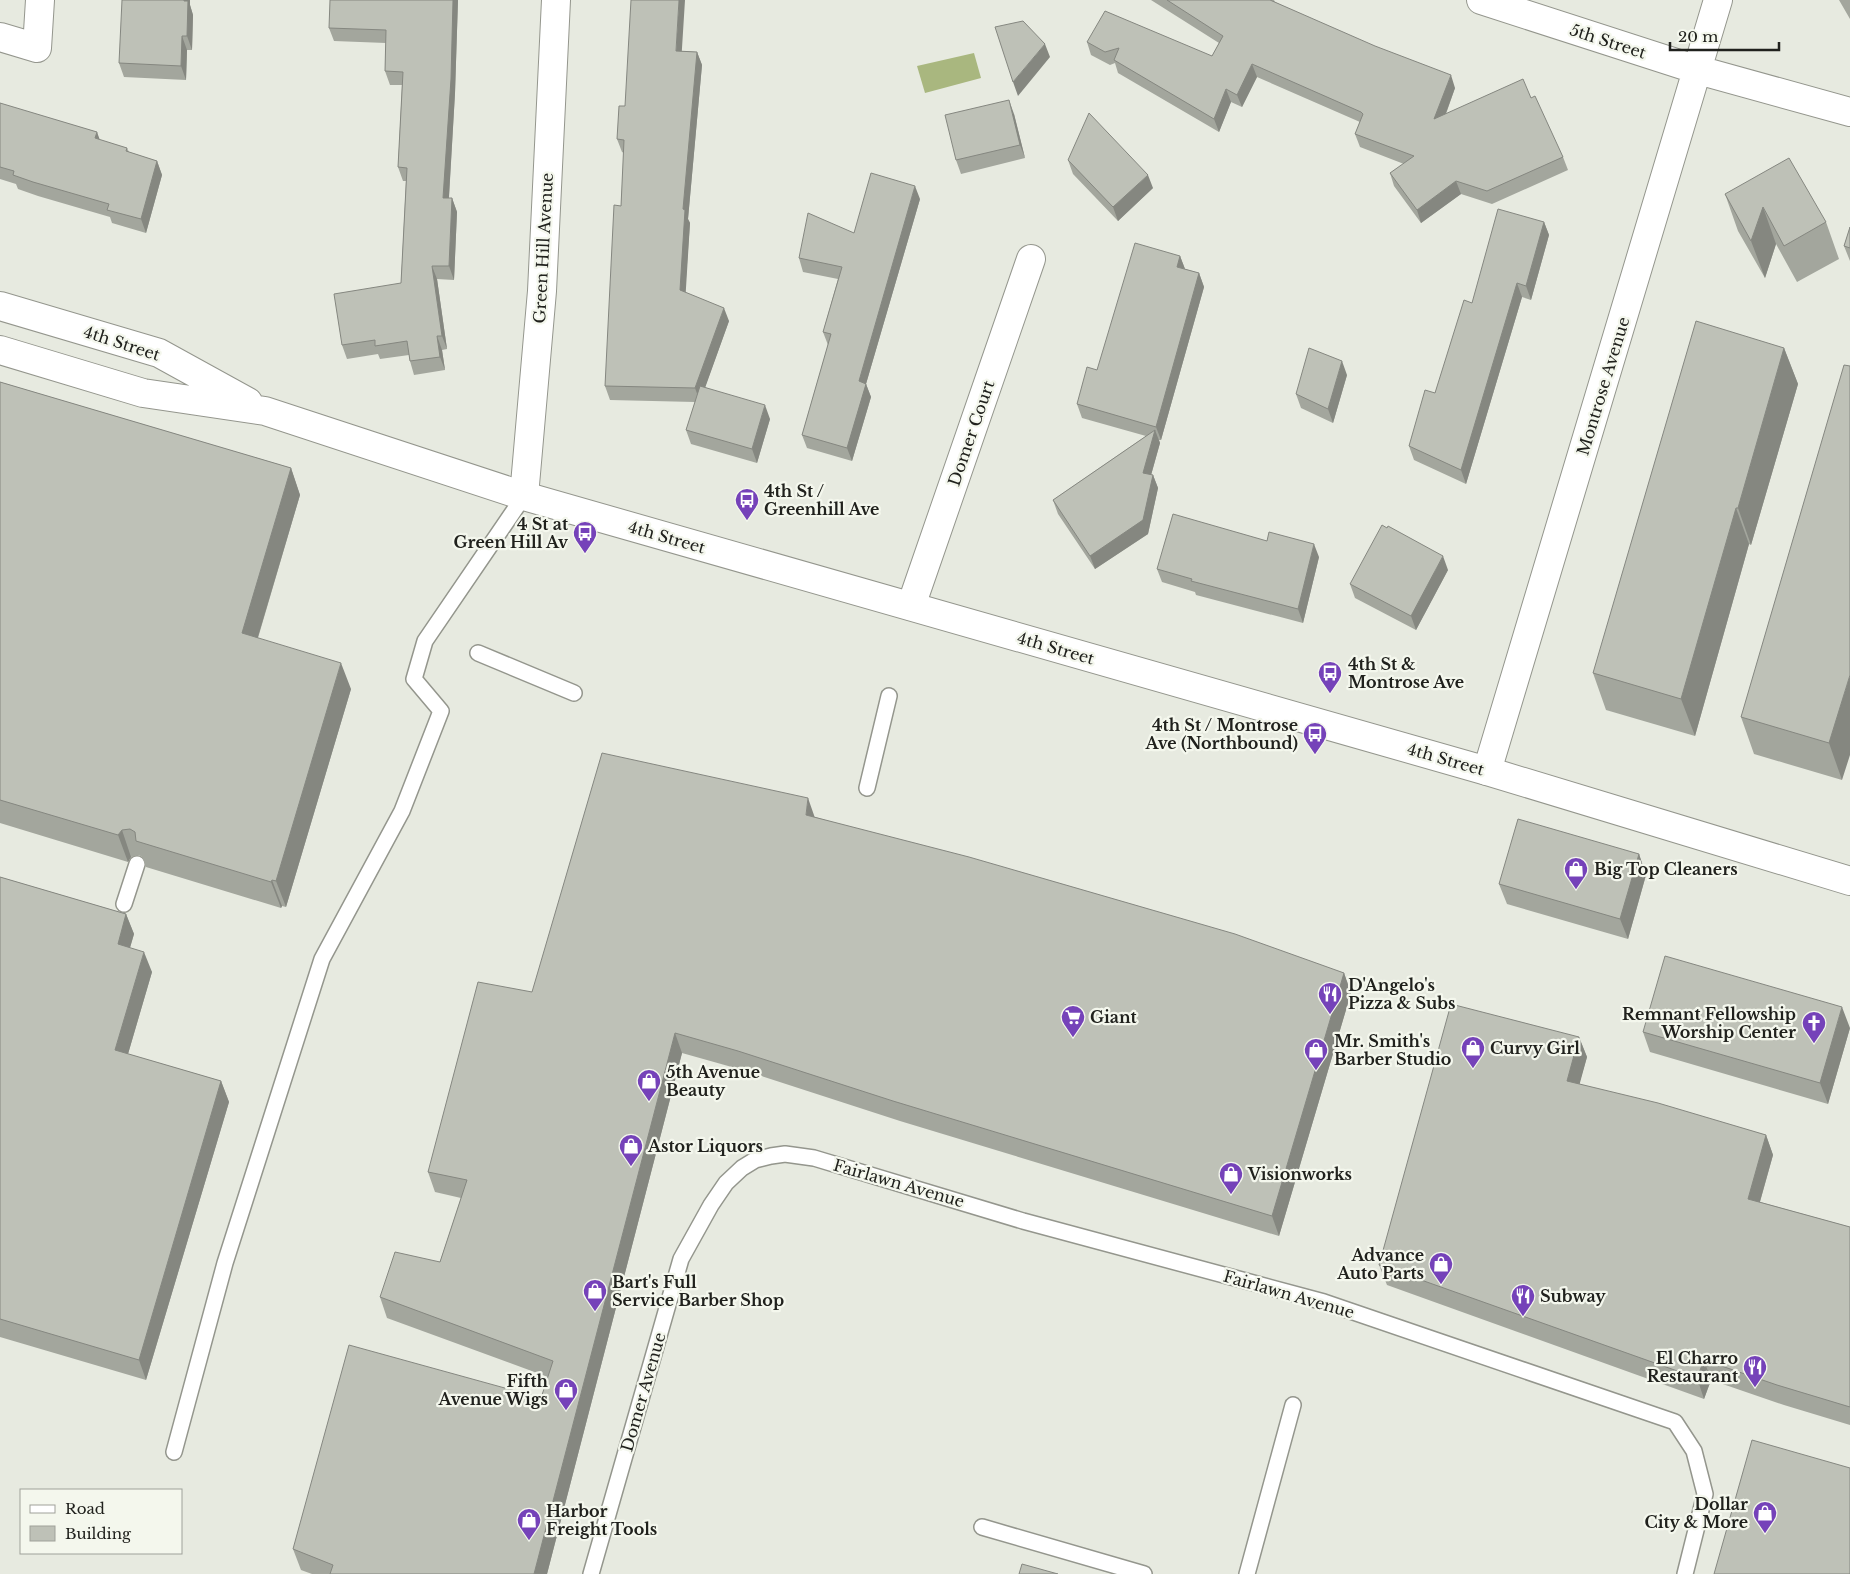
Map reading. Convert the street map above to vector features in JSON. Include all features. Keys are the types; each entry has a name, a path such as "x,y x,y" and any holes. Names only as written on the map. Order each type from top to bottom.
{"street":[{"path":"0,37 38,48 40,0"},
{"name":"Green Hill Avenue","path":"524,496 542,291 556,0"},
{"name":"5th Street","path":"1481,0 1698,70 1850,112"},
{"name":"Montrose Avenue","path":"1487,771 1718,0"},
{"name":"Domer Court","path":"911,606 1031,259"},
{"name":"4th Street","path":"0,306 159,352 264,411"},
{"name":"4th Street","path":"0,350 144,393 264,411 524,496 1487,771 1850,881"}],"lane":[{"path":"174,1452 225,1263 322,959 402,811 441,710 414,679 425,641 524,496"},
{"path":"478,653 574,693"},
{"path":"866,788 889,696"},
{"path":"124,904 137,864"},
{"name":"Fairlawn Avenue","path":"742,1168 755,1160 785,1154 814,1158 1023,1221 1324,1302 1675,1422 1694,1451 1705,1494 1685,1574"},
{"name":"Domer Avenue","path":"591,1574 681,1259 711,1204 726,1183 742,1168"},
{"path":"1247,1574 1293,1405"},
{"path":"982,1528 1144,1574"}],"shaded area":[{"path":"974,53 981,78 925,93 917,66"}],"building":[{"path":"122,0 188,1 187,36 182,36 181,66 119,63"},
{"path":"330,0 453,0 451,79 443,198 452,198 449,266 432,266 442,336 437,336 440,357 410,361 407,341 375,346 375,340 342,345 334,294 401,283 407,168 398,167 403,72 385,71 386,30 329,28"},
{"path":"631,0 679,0 676,51 697,52 683,209 685,210 680,290 724,308 695,388 605,386 614,205 621,206 624,140 617,139 619,106 625,106"},
{"path":"1167,0 1270,0 1375,46 1451,75 1434,119 1523,79 1531,98 1535,96 1563,157 1487,191 1456,181 1417,210 1390,173 1414,156 1355,134 1363,114 1361,112 1252,64 1237,95 1226,89 1214,119 1114,60 1119,48 1105,52 1087,42 1105,11 1212,56 1223,36"},
{"path":"1023,21 1045,44 1013,82 995,27"},
{"path":"1009,100 1020,145 956,160 945,115"},
{"path":"0,103 97,132 95,138 127,148 126,151 157,161 141,219 107,210 109,204 33,182 13,175 14,171 0,167"},
{"path":"1089,113 1148,175 1113,207 1068,160"},
{"path":"1789,158 1826,222 1784,246 1763,207 1751,241 1725,194"},
{"path":"871,173 915,186 859,381 866,384 847,448 802,435 831,334 823,332 842,267 799,258 808,213 854,233"},
{"path":"1498,209 1544,222 1526,286 1517,283 1461,470 1409,446 1425,390 1435,393 1464,300 1472,303"},
{"path":"1850,227 1850,248 1844,246"},
{"path":"1135,243 1180,256 1177,267 1199,273 1156,427 1077,404 1087,367 1097,370"},
{"path":"1696,321 1784,348 1681,699 1593,673"},
{"path":"1309,348 1342,361 1328,409 1296,394"},
{"path":"1844,365 1850,366 1850,675 1829,743 1741,717"},
{"path":"0,382 291,468 242,633 341,663 276,881 272,880 271,882 136,841 135,832 130,829 122,830 118,835 0,800"},
{"path":"700,386 765,405 752,449 686,430"},
{"path":"1155,430 1143,473 1153,475 1143,520 1090,556 1053,500"},
{"path":"1173,514 1267,541 1269,532 1314,544 1298,609 1191,581 1192,579 1157,569"},
{"path":"1382,525 1387,528 1388,526 1443,556 1411,616 1350,584"},
{"path":"602,753 808,798 806,815 969,857 1235,934 1344,973 1272,1216 675,1033 534,1574 330,1574 333,1565 293,1549 349,1345 541,1398 553,1361 380,1297 395,1252 440,1262 467,1180 428,1172 478,982 532,992"},
{"name":"Big Top Cleaners","path":"1518,819 1639,854 1620,919 1499,884"},
{"path":"0,877 126,914 118,944 144,952 115,1050 221,1081 139,1360 0,1319"},
{"path":"1665,956 1842,1007 1820,1083 1643,1032"},
{"path":"1451,1004 1579,1037 1567,1081 1658,1103 1766,1135 1748,1199 1850,1227 1850,1407 1704,1360 1697,1378 1379,1265"},
{"path":"1752,1440 1850,1468 1850,1574 1714,1574"},
{"path":"1022,1564 1058,1574 1019,1574"}],"place":[{"name":"4th St / Greenhill Ave","path":"747,521"},
{"name":"4 St at Green Hill Av","path":"585,554"},
{"name":"4th St & Montrose Ave","path":"1330,694"},
{"name":"4th St / Montrose Ave (Northbound)","path":"1315,755"},
{"name":"Big Top Cleaners","path":"1576,890"},
{"name":"D'Angelo's Pizza & Subs","path":"1330,1015"},
{"name":"Giant","path":"1073,1038"},
{"name":"Remnant Fellowship Worship Center","path":"1814,1044"},
{"name":"Curvy Girl","path":"1473,1069"},
{"name":"Mr. Smith's Barber Studio","path":"1316,1071"},
{"name":"5th Avenue Beauty","path":"649,1102"},
{"name":"Astor Liquors","path":"631,1167"},
{"name":"Visionworks","path":"1231,1195"},
{"name":"Advance Auto Parts","path":"1441,1285"},
{"name":"Bart's Full Service Barber Shop","path":"595,1312"},
{"name":"Subway","path":"1523,1317"},
{"name":"El Charro Restaurant","path":"1755,1388"},
{"name":"Fifth Avenue Wigs","path":"566,1411"},
{"name":"Dollar City & More","path":"1765,1534"},
{"name":"Harbor Freight Tools","path":"529,1541"}]}
